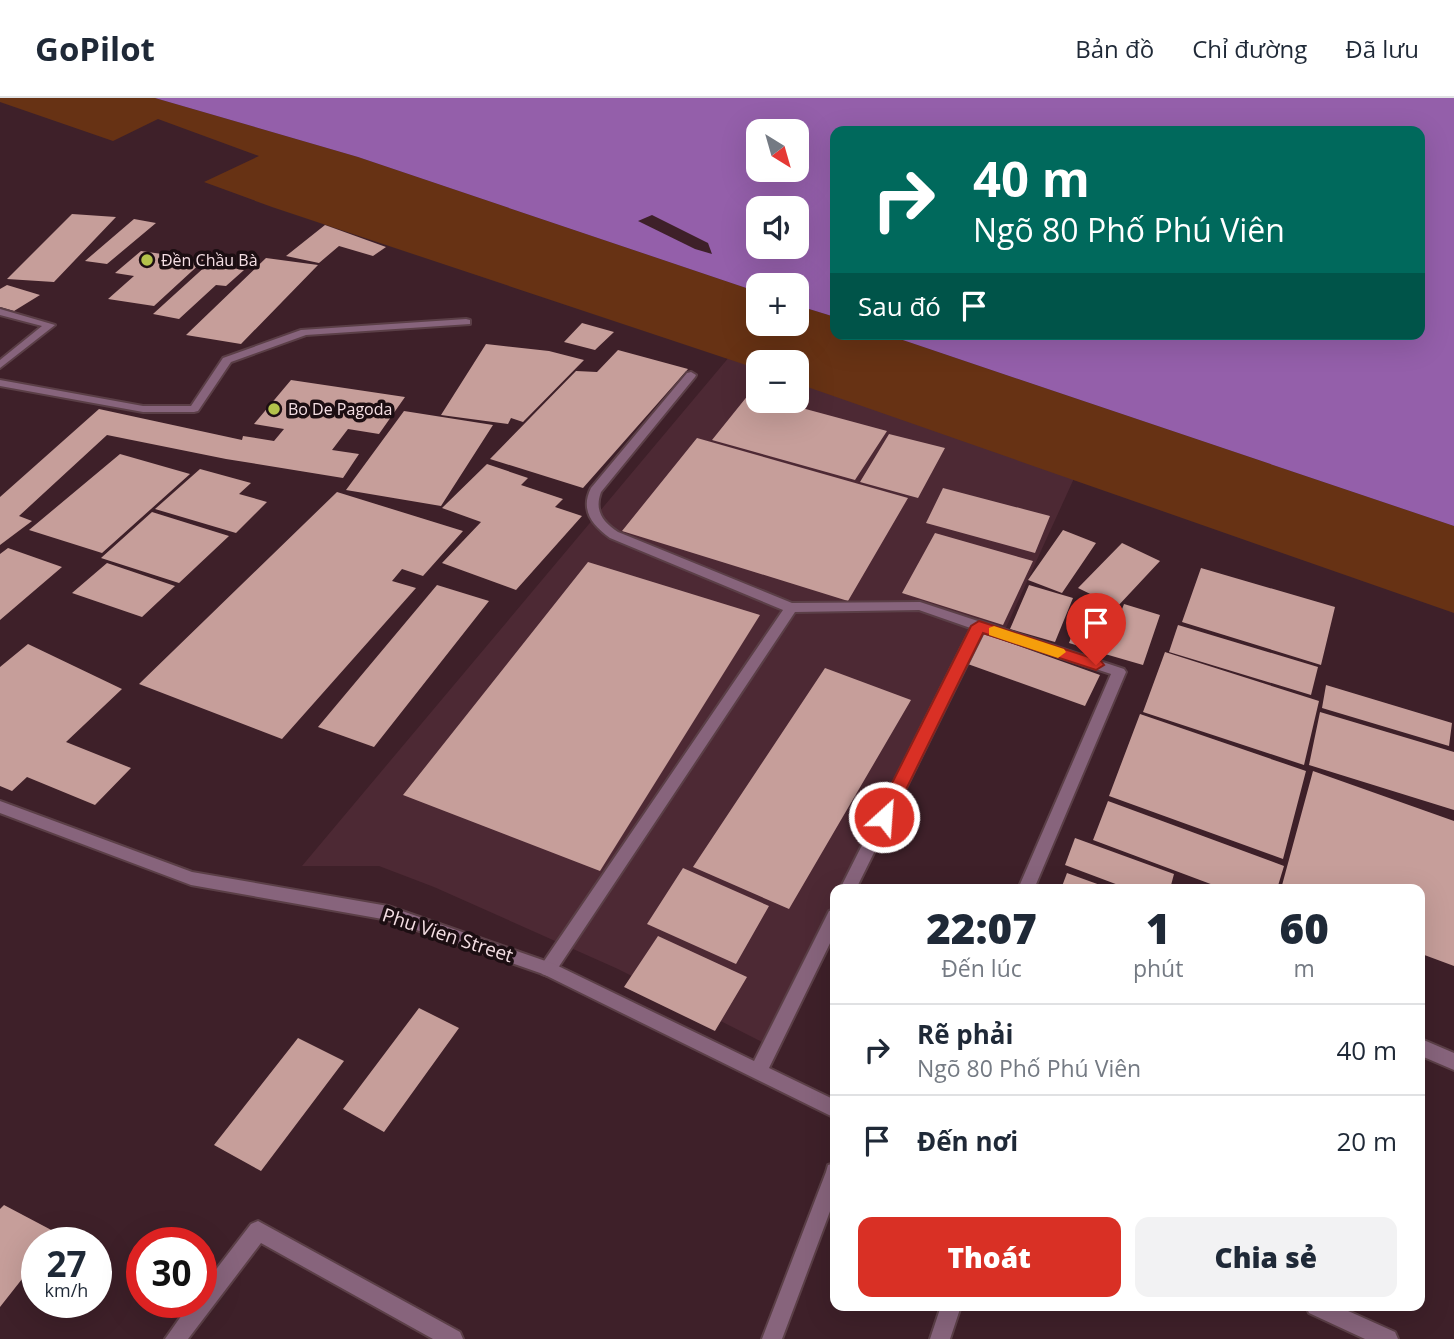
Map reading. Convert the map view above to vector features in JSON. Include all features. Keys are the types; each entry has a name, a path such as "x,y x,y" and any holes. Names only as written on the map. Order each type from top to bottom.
{"street":[{"path":"0,312 50,325 0,365"},
{"path":"0,383 144,409 194,409 227,360 305,332 466,323"},
{"path":"691,375 596,491 591,507 595,518 614,535 791,608 920,606 1119,672 1028,884"},
{"path":"548,969 791,608"},
{"path":"850,884 979,626"},
{"name":"Phu Vien Street","path":"0,807 191,878 388,913 548,969 830,1107"},
{"path":"758,1071 830,926"},
{"path":"1425,1049 1454,1062"},
{"path":"772,1339 830,1184"},
{"path":"174,1339 258,1231 453,1339"},
{"path":"940,1339 949,1311"},
{"path":"1327,1311 1388,1339"}],"shaded area":[{"path":"0,98 155,98 358,157 746,288 746,336 809,336 809,309 830,315 830,340 903,340 1454,526 1454,613 809,388 809,350 746,350 746,365 204,182 259,156 158,119 113,141 0,102"},
{"path":"155,98 1454,98 1454,526 903,340 1425,340 1425,126 830,126 830,315 809,309 809,273 746,273 746,288 358,157"},
{"path":"735,350 746,356 746,413 809,413 809,378 1076,474 1005,630 977,621 845,884 830,884 830,913 764,1043 618,969 434,887 379,866 302,866"}],"pier":[{"path":"652,215 708,243 712,254 695,249 638,221"}],"building":[{"path":"72,214 116,217 54,282 7,279"},
{"path":"134,219 156,223 107,264 85,261"},
{"path":"325,225 386,247 373,256 339,246 319,263 286,256"},
{"path":"141,251 204,260 154,306 108,299 134,276 115,273"},
{"path":"266,258 318,265 241,344 186,335"},
{"path":"208,264 244,270 226,286 216,285 179,319 153,314"},
{"path":"7,285 40,295 14,311 0,307 0,289"},
{"path":"582,323 614,332 595,350 564,342"},
{"path":"486,344 549,351 584,360 523,422 511,418 508,424 441,415"},
{"path":"618,350 688,369 583,488 490,459 576,371 597,372"},
{"path":"291,380 405,397 379,434 348,429 332,450 359,454 343,478 226,459 107,435 19,516 32,521 0,545 0,497 99,409 242,440 243,436 274,441 284,429 254,424"},
{"path":"746,398 746,413 809,413 809,410 887,431 855,480 712,440"},
{"path":"404,411 493,425 441,506 346,490"},
{"path":"889,434 945,448 918,498 860,482"},
{"path":"697,438 908,498 848,601 622,531"},
{"path":"120,454 190,474 102,553 29,530"},
{"path":"487,464 528,478 521,485 563,499 555,507 582,516 516,590 442,563 481,522 442,508"},
{"path":"200,469 251,483 239,494 267,502 236,533 155,509"},
{"path":"943,488 1050,516 1035,553 926,523"},
{"path":"337,492 463,531 423,576 402,569 392,581 416,588 282,739 139,684"},
{"path":"152,512 229,536 179,583 101,558"},
{"path":"1063,530 1096,543 1062,593 1028,580"},
{"path":"935,533 1033,561 1003,625 902,593"},
{"path":"1122,543 1160,561 1117,607 1078,588"},
{"path":"8,548 62,567 0,620 0,554"},
{"path":"588,562 760,615 600,871 403,795"},
{"path":"107,563 175,586 142,617 72,593"},
{"path":"1201,568 1335,607 1321,665 1182,622"},
{"path":"437,585 489,601 374,747 318,727"},
{"path":"1029,585 1073,598 1055,642 1010,629"},
{"path":"1086,599 1116,608 1099,652 1069,643"},
{"path":"1124,604 1160,615 1143,665 1105,654"},
{"path":"1178,625 1318,667 1311,695 1169,652"},
{"path":"982,633 1100,675 1085,706 965,663"},
{"path":"28,644 122,689 66,742 131,768 95,805 27,777 12,791 0,786 0,667"},
{"path":"1165,652 1319,701 1304,765 1143,712"},
{"path":"825,668 911,700 789,909 693,867"},
{"path":"1326,685 1452,723 1449,746 1322,708"},
{"path":"1320,712 1454,752 1454,810 1309,765"},
{"path":"1140,714 1306,771 1283,859 1109,796"},
{"path":"1313,771 1454,821 1454,966 1425,955 1425,884 1282,884"},
{"path":"1108,801 1284,866 1279,884 1211,884 1093,840"},
{"path":"1075,838 1174,874 1171,884 1116,884 1065,865"},
{"path":"683,868 769,906 736,964 647,924"},
{"path":"1067,873 1097,884 1063,884"},
{"path":"658,936 747,977 715,1031 624,987"},
{"path":"419,1008 459,1028 384,1132 343,1109"},
{"path":"298,1038 344,1061 261,1171 214,1145"},
{"path":"4,1205 46,1227 21,1227 21,1280 0,1307 0,1209"}],"slow traffic":[{"path":"994,631 1058,652"}],"place":[{"name":"Đền Chầu Bà","path":"147,260"},
{"name":"Bo De Pagoda","path":"274,409"}],"route":[{"path":"884,817 979,626 1096,665"}]}
